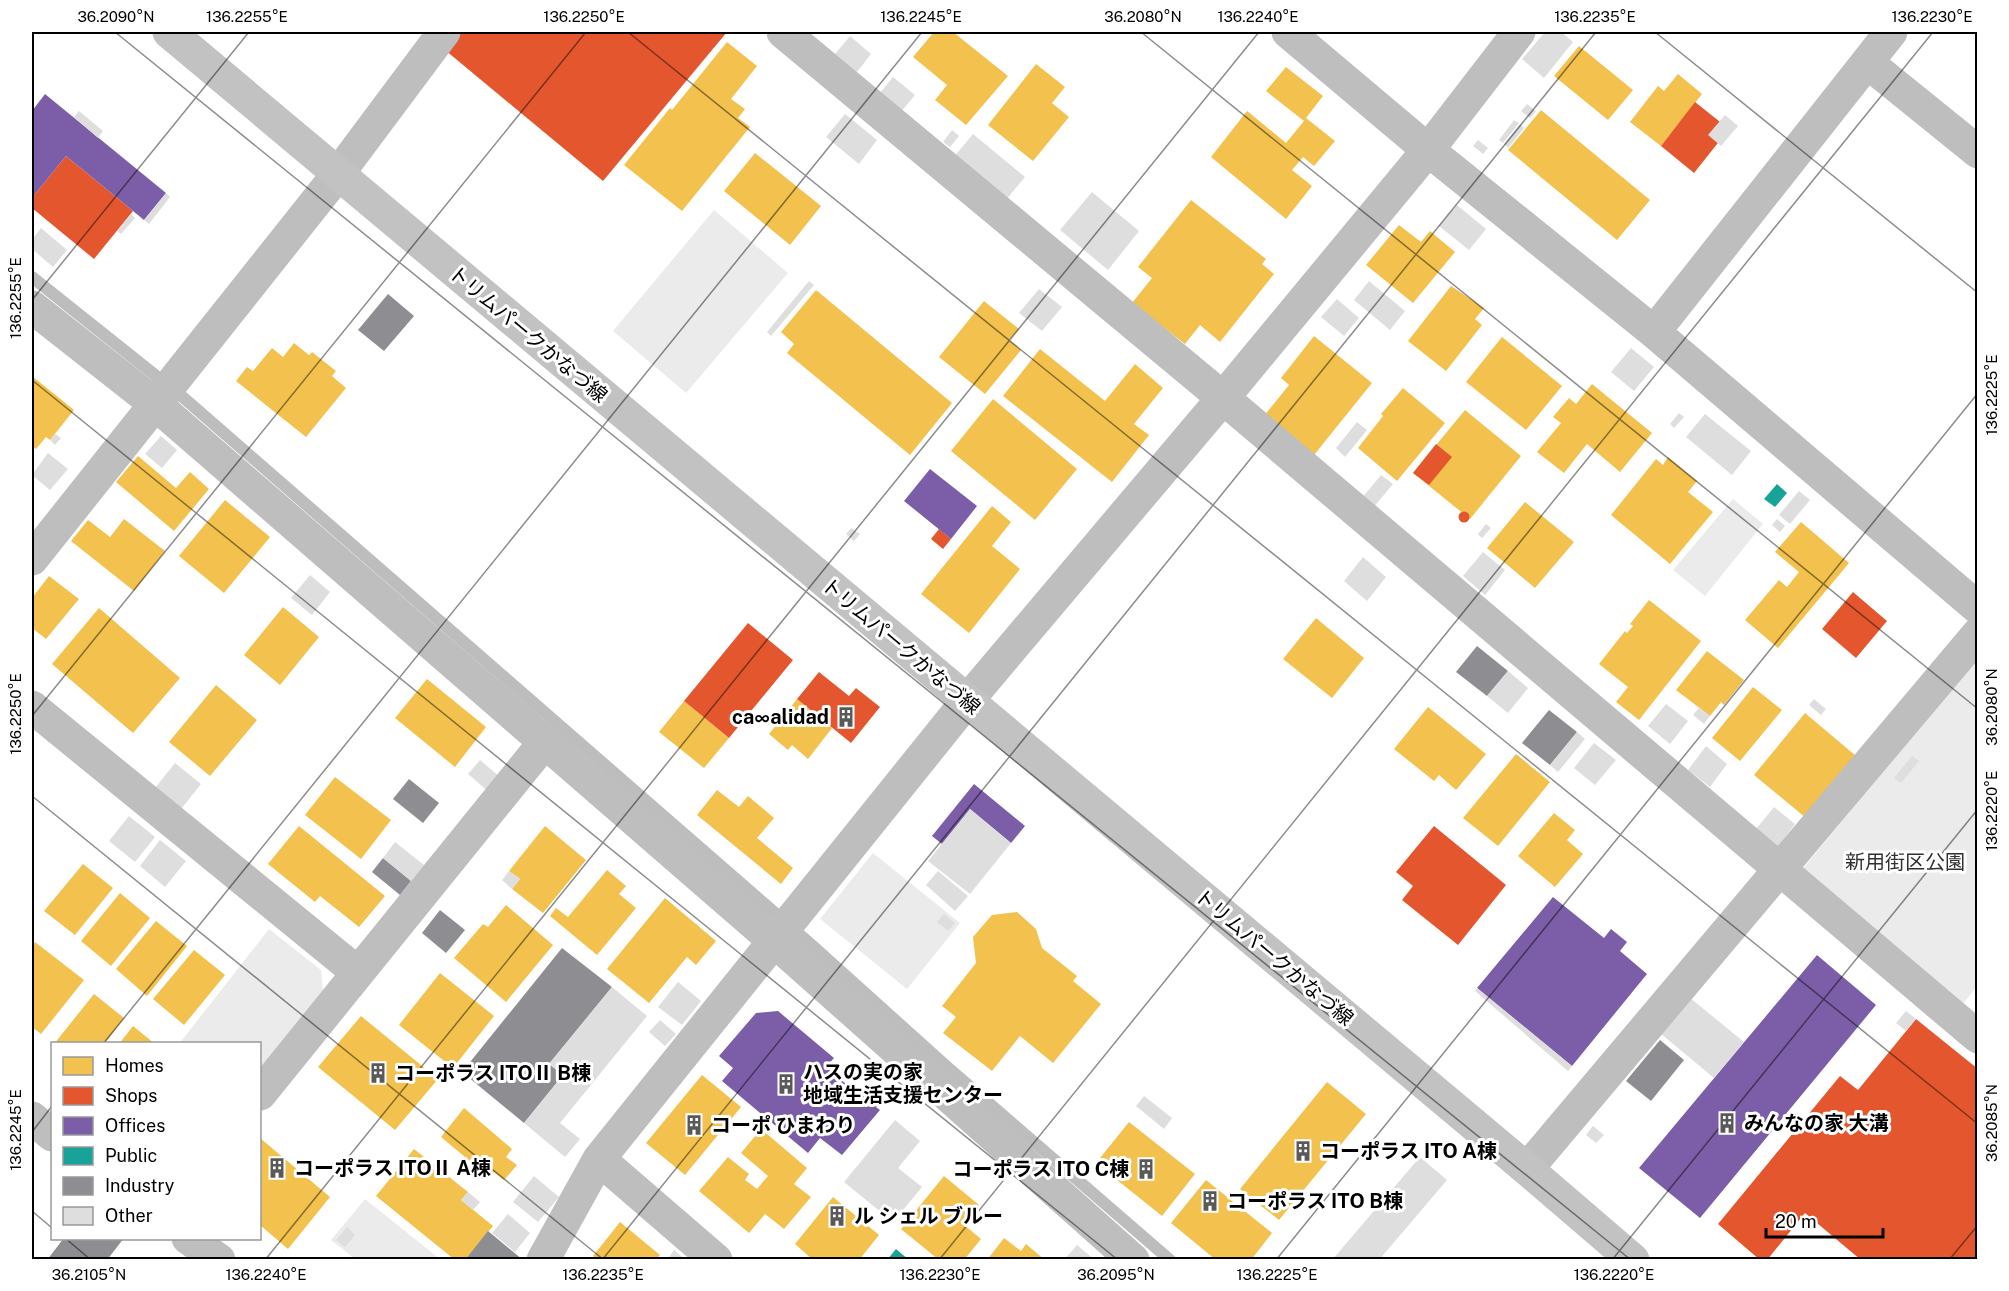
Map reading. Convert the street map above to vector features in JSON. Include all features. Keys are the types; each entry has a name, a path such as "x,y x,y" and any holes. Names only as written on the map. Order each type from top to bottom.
{"main road":[{"name":"トリムパークかなづ線","path":"169,32 1633,1260"}],"street":[{"path":"32,559 338,174 444,32"},
{"path":"783,32 1223,398 1977,1037"},
{"path":"1288,32 1428,150 1654,332 1977,608"},
{"path":"543,1260 599,1158 967,701 1223,398 1428,150 1519,32"},
{"path":"1654,332 1891,32"},
{"path":"1868,63 1977,152"},
{"path":"32,307 154,403 773,940 1133,1260"},
{"path":"1527,1169 1977,634"},
{"path":"32,707 357,972"},
{"path":"261,1093 544,743"},
{"path":"32,1118 51,1133"},
{"path":"599,1158 716,1260"},
{"path":"189,1240 219,1260"}],"green space":[{"path":"714,210 788,273 686,393 613,331"},
{"path":"1733,499 1763,524 1705,596 1673,570"},
{"name":"新用街区公園","path":"1977,658 1977,986 1963,1004 1801,871"},
{"path":"873,853 960,923 907,989 820,919"},
{"path":"269,929 321,970 324,1001 261,1079 261,1042 181,1042"},
{"path":"365,1199 440,1259 355,1259 331,1240"}],"building: Homes":[{"path":"934,32 953,32 1008,76 966,125 935,100 947,85 913,57"},
{"path":"727,42 757,66 731,99 745,109 738,118 750,127 682,211 624,165"},
{"path":"1579,46 1633,90 1608,120 1554,76"},
{"path":"1036,64 1065,87 1052,103 1069,117 1033,161 988,125"},
{"path":"1286,67 1323,96 1306,118 1335,141 1314,166 1303,157 1292,170 1312,186 1286,219 1211,157 1247,111 1286,143 1304,121 1266,91"},
{"path":"1678,74 1702,94 1661,146 1630,122 1658,86 1664,91"},
{"path":"1541,110 1650,200 1617,240 1508,150"},
{"path":"755,153 821,206 790,245 724,191"},
{"path":"1191,200 1266,259 1262,264 1274,274 1220,342 1200,325 1185,344 1132,303 1152,278 1138,267"},
{"path":"1399,225 1421,242 1430,231 1455,252 1413,303 1366,265"},
{"path":"1451,286 1484,308 1475,319 1482,325 1446,371 1408,341"},
{"path":"816,290 952,403 910,455 787,353 794,344 781,332"},
{"path":"984,301 1019,329 1009,340 1021,350 985,394 939,357"},
{"path":"1314,336 1372,383 1314,455 1264,416 1289,385 1281,378"},
{"path":"1502,337 1562,386 1526,430 1466,382"},
{"path":"294,343 309,355 312,352 336,371 332,376 346,388 306,437 236,381 247,367 253,371 272,348 283,357"},
{"path":"1040,349 1105,401 1135,364 1163,388 1134,424 1149,435 1112,482 1003,396"},
{"path":"32,376 74,410 50,440 46,437 36,449 32,446"},
{"path":"1592,384 1652,433 1620,472 1587,444 1564,473 1537,452 1561,423 1553,417 1569,398 1576,404"},
{"path":"1403,388 1445,423 1397,481 1358,448 1383,416 1381,414"},
{"path":"993,399 1077,469 1035,520 951,451"},
{"path":"1465,410 1521,456 1470,519 1413,473"},
{"path":"138,456 176,488 190,472 209,489 174,531 116,482"},
{"path":"1668,457 1697,481 1688,492 1713,512 1670,564 1611,515 1656,459 1663,465"},
{"path":"225,500 270,537 224,593 179,556"},
{"path":"1525,502 1574,542 1535,588 1487,548"},
{"path":"992,506 1011,522 992,546 1020,569 969,633 921,594"},
{"path":"124,519 165,551 134,591 71,541 88,520 110,537"},
{"path":"1801,522 1849,563 1778,648 1745,620 1779,580 1787,587 1799,572 1775,552"},
{"path":"49,576 79,599 46,639 32,628 32,598"},
{"path":"1649,600 1701,641 1639,720 1616,702 1628,687 1599,664 1625,631 1627,633 1633,626 1630,624"},
{"path":"283,607 319,637 280,685 244,655"},
{"path":"99,608 180,678 133,733 52,664"},
{"path":"1316,618 1364,658 1332,698 1283,659"},
{"path":"1707,651 1744,680 1724,705 1721,702 1710,716 1676,690"},
{"path":"427,679 486,727 455,767 395,718"},
{"path":"216,685 257,720 210,776 169,742"},
{"path":"1753,687 1782,710 1740,761 1712,738"},
{"path":"797,699 832,728 808,759 792,745 788,750 769,734"},
{"path":"684,701 729,738 704,768 659,732"},
{"path":"1428,707 1486,754 1456,790 1439,775 1434,781 1394,749"},
{"path":"1805,713 1856,756 1806,818 1754,775"},
{"path":"1516,754 1550,782 1498,846 1463,818"},
{"path":"335,777 391,820 361,859 305,815"},
{"path":"717,790 739,807 748,796 774,818 757,838 793,868 781,884 697,815"},
{"path":"1554,813 1575,830 1567,840 1583,854 1555,887 1518,856"},
{"path":"299,826 385,896 359,927 320,896 315,902 268,864"},
{"path":"545,826 586,860 543,913 512,889 520,879 509,871"},
{"path":"83,864 113,888 75,935 44,911"},
{"path":"607,870 626,886 619,894 636,908 597,955 550,916 556,908 568,917"},
{"path":"120,893 150,918 111,966 81,941"},
{"path":"665,898 716,941 696,965 687,957 649,1003 607,969"},
{"path":"506,905 553,945 506,1002 454,958 483,924 488,927"},
{"path":"1017,912 1036,929 1042,948 1077,976 1073,981 1101,1004 1053,1063 1020,1036 992,1071 943,1033 956,1017 942,1006 976,963 973,937 992,915"},
{"path":"156,921 187,946 147,996 116,969"},
{"path":"35,942 84,980 41,1034 32,1027 32,946"},
{"path":"194,950 225,975 184,1025 153,999"},
{"path":"440,973 494,1016 453,1068 399,1025"},
{"path":"94,994 124,1018 106,1042 56,1042"},
{"name":"コーポラス ITOⅡ B棟","path":"361,1016 438,1079 395,1130 318,1067"},
{"path":"133,1026 153,1042 121,1042"},
{"name":"コーポ ひまわり","path":"702,1075 741,1107 685,1175 646,1143"},
{"name":"コーポラス ITO A棟","path":"1327,1082 1366,1114 1279,1220 1240,1189"},
{"path":"464,1108 512,1149 506,1157 517,1165 504,1180 494,1172 489,1177 441,1137"},
{"name":"コーポラス ITO C棟","path":"1129,1122 1195,1174 1162,1216 1096,1163"},
{"path":"761,1129 807,1168 794,1184 811,1197 784,1229 765,1214 749,1233 699,1191 728,1157 749,1174 745,1180 757,1189 768,1176 741,1153"},
{"name":"コーポラス ITOⅡ A棟","path":"261,1139 330,1197 288,1249 261,1226"},
{"path":"414,1149 468,1192 461,1200 493,1226 465,1260 455,1260 376,1196"},
{"path":"944,1176 979,1205 963,1224 981,1239 964,1260 939,1260 901,1229"},
{"name":"コーポラス ITO B棟","path":"1206,1180 1272,1233 1251,1260 1216,1260 1171,1223"},
{"name":"ル シェル ブルー","path":"833,1197 879,1235 859,1260 813,1260 795,1244"},
{"path":"620,1222 660,1255 656,1260 598,1260 593,1256"},
{"path":"1004,1238 1021,1251 1026,1244 1045,1260 987,1260"}],"building: Shops":[{"path":"461,32 727,32 603,181 445,50"},
{"path":"1695,102 1729,129 1694,173 1661,146"},
{"path":"66,156 133,211 94,259 32,208 32,198"},
{"path":"1436,444 1452,457 1429,485 1413,473"},
{"path":"1464,511 1470,517 1464,523 1458,517"},
{"path":"939,529 951,539 943,549 931,539"},
{"path":"1853,592 1887,621 1856,658 1822,629"},
{"path":"748,623 793,660 729,738 684,701"},
{"name":"ca∞alidad","path":"819,672 849,696 856,688 880,707 851,743 797,699"},
{"path":"1434,826 1506,885 1458,945 1402,900 1413,886 1396,872"},
{"path":"1916,1019 1978,1069 1978,1260 1861,1260 1805,1213 1767,1260 1760,1260 1718,1224 1840,1076 1858,1090"}],"building: Offices":[{"path":"45,94 166,193 144,220 66,156 32,198 32,111"},
{"path":"930,469 977,506 951,539 904,501"},
{"path":"974,784 1025,826 1011,843 970,809 942,844 932,836"},
{"path":"1553,897 1604,938 1611,929 1627,942 1620,951 1647,974 1572,1066 1477,988"},
{"name":"みんなの家 大溝","path":"1817,955 1876,1005 1700,1218 1639,1168"},
{"name":"ハスの実の家 地域生活支援センター","path":"778,1011 834,1058 826,1067 859,1095 866,1087 881,1101 876,1107 880,1110 842,1155 820,1138 808,1153 722,1081 733,1068 719,1056 756,1013"}],"building: Public":[{"path":"1777,484 1787,493 1775,507 1764,499"},
{"path":"896,1249 909,1260 887,1260"}],"building: Industry":[{"path":"388,294 414,316 384,351 358,330"},
{"path":"1477,646 1508,671 1487,696 1456,672"},
{"path":"1549,710 1577,732 1550,765 1522,743"},
{"path":"409,779 439,803 423,823 393,799"},
{"path":"383,858 411,881 400,895 372,872"},
{"path":"440,910 465,930 446,953 422,933"},
{"path":"562,948 612,987 549,1064 563,1075 524,1123 462,1072"},
{"path":"1660,1040 1684,1060 1651,1101 1626,1081"},
{"path":"488,1231 523,1260 465,1260"},
{"path":"62,1240 122,1240 107,1260 47,1260"}],"building: Other":[{"path":"1545,32 1561,32 1573,42 1544,78 1522,59"},
{"path":"850,36 871,54 857,72 835,54"},
{"path":"893,77 915,95 901,112 879,94"},
{"path":"1527,104 1536,111 1530,118 1521,111"},
{"path":"79,111 103,131 98,138 74,117"},
{"path":"845,114 877,140 859,164 826,137"},
{"path":"1725,115 1738,126 1721,146 1708,135"},
{"path":"1514,120 1519,123 1503,143 1499,140"},
{"path":"1520,124 1524,128 1508,148 1504,144"},
{"path":"952,130 959,136 950,147 943,142"},
{"path":"973,134 1025,177 1005,201 953,158"},
{"path":"1478,140 1488,148 1483,154 1473,146"},
{"path":"1092,192 1139,231 1108,270 1060,230"},
{"path":"166,193 170,197 149,224 144,220"},
{"path":"1457,205 1486,229 1469,250 1439,226"},
{"path":"131,214 135,218 121,234 117,231"},
{"path":"41,228 67,250 53,267 32,249 32,240"},
{"path":"809,281 814,285 771,336 767,332"},
{"path":"1369,281 1405,311 1390,330 1354,300"},
{"path":"1039,289 1062,307 1042,331 1019,313"},
{"path":"1337,299 1359,318 1344,336 1321,317"},
{"path":"1631,348 1654,367 1634,391 1611,372"},
{"path":"1679,413 1684,417 1674,428 1670,424"},
{"path":"1705,414 1751,451 1732,475 1686,437"},
{"path":"1357,422 1367,430 1345,457 1336,448"},
{"path":"55,434 61,438 55,445 50,440"},
{"path":"161,436 177,450 162,468 145,454"},
{"path":"48,453 68,469 50,490 32,475"},
{"path":"1381,475 1393,484 1373,508 1362,498"},
{"path":"1799,491 1810,500 1790,524 1779,515"},
{"path":"1777,519 1785,526 1780,532 1772,525"},
{"path":"1486,524 1491,528 1482,538 1478,534"},
{"path":"851,528 860,534 854,541 846,534"},
{"path":"1483,552 1505,570 1485,595 1463,576"},
{"path":"1363,557 1386,577 1367,601 1344,581"},
{"path":"310,575 330,592 312,615 291,598"},
{"path":"1508,671 1528,688 1508,713 1487,696"},
{"path":"1814,699 1826,709 1821,715 1809,705"},
{"path":"1666,704 1688,721 1670,744 1648,726"},
{"path":"1699,708 1710,716 1704,724 1693,715"},
{"path":"1577,732 1585,739 1558,772 1550,765"},
{"path":"1594,743 1616,760 1595,785 1574,768"},
{"path":"1706,746 1727,764 1710,787 1688,770"},
{"path":"1912,756 1919,761 1901,783 1894,778"},
{"path":"480,760 501,778 489,792 468,774"},
{"path":"175,763 201,784 181,809 155,788"},
{"path":"1774,807 1795,824 1778,847 1756,829"},
{"path":"970,809 1011,843 970,894 928,861"},
{"path":"129,816 155,837 135,862 109,841"},
{"path":"160,840 186,861 165,887 140,866"},
{"path":"395,842 424,865 411,881 383,858"},
{"path":"509,871 520,879 512,889 502,880"},
{"path":"938,871 968,896 955,911 926,885"},
{"path":"944,914 955,923 948,931 937,922"},
{"path":"678,982 701,1001 682,1025 658,1007"},
{"path":"612,987 647,1016 560,1123 580,1139 565,1157 524,1123 563,1075 549,1064"},
{"path":"1477,988 1572,1066 1568,1071 1475,991"},
{"path":"1689,997 1744,1042 1714,1078 1660,1033"},
{"path":"1906,1011 1916,1019 1906,1031 1896,1023"},
{"path":"660,1020 676,1034 665,1046 649,1032"},
{"path":"1144,1096 1172,1118 1164,1129 1136,1106"},
{"path":"895,1120 920,1141 898,1168 922,1187 893,1222 844,1182"},
{"path":"1593,1126 1604,1135 1596,1143 1586,1135"},
{"path":"1420,1157 1447,1180 1379,1260 1332,1260"},
{"path":"534,1176 559,1197 538,1222 513,1202"},
{"path":"468,1192 480,1202 473,1210 461,1200"},
{"path":"508,1214 530,1233 515,1252 492,1233"},
{"path":"347,1227 355,1235 345,1247 336,1240"},
{"path":"1077,1245 1095,1260 1064,1260"},
{"path":"674,1250 686,1260 667,1260"}],"waterway":[{"path":"32,277 185,399 1170,1260"}],"place":[{"name":"ca∞alidad","path":"846,717"},
{"name":"コーポラス ITOⅡ B棟","path":"378,1073"},
{"name":"ハスの実の家 地域生活支援センター","path":"786,1084"},
{"name":"みんなの家 大溝","path":"1727,1123"},
{"name":"コーポ ひまわり","path":"694,1125"},
{"name":"コーポラス ITO A棟","path":"1303,1151"},
{"name":"コーポラス ITOⅡ A棟","path":"277,1168"},
{"name":"コーポラス ITO C棟","path":"1146,1169"},
{"name":"コーポラス ITO B棟","path":"1210,1201"},
{"name":"ル シェル ブルー","path":"837,1216"}]}
